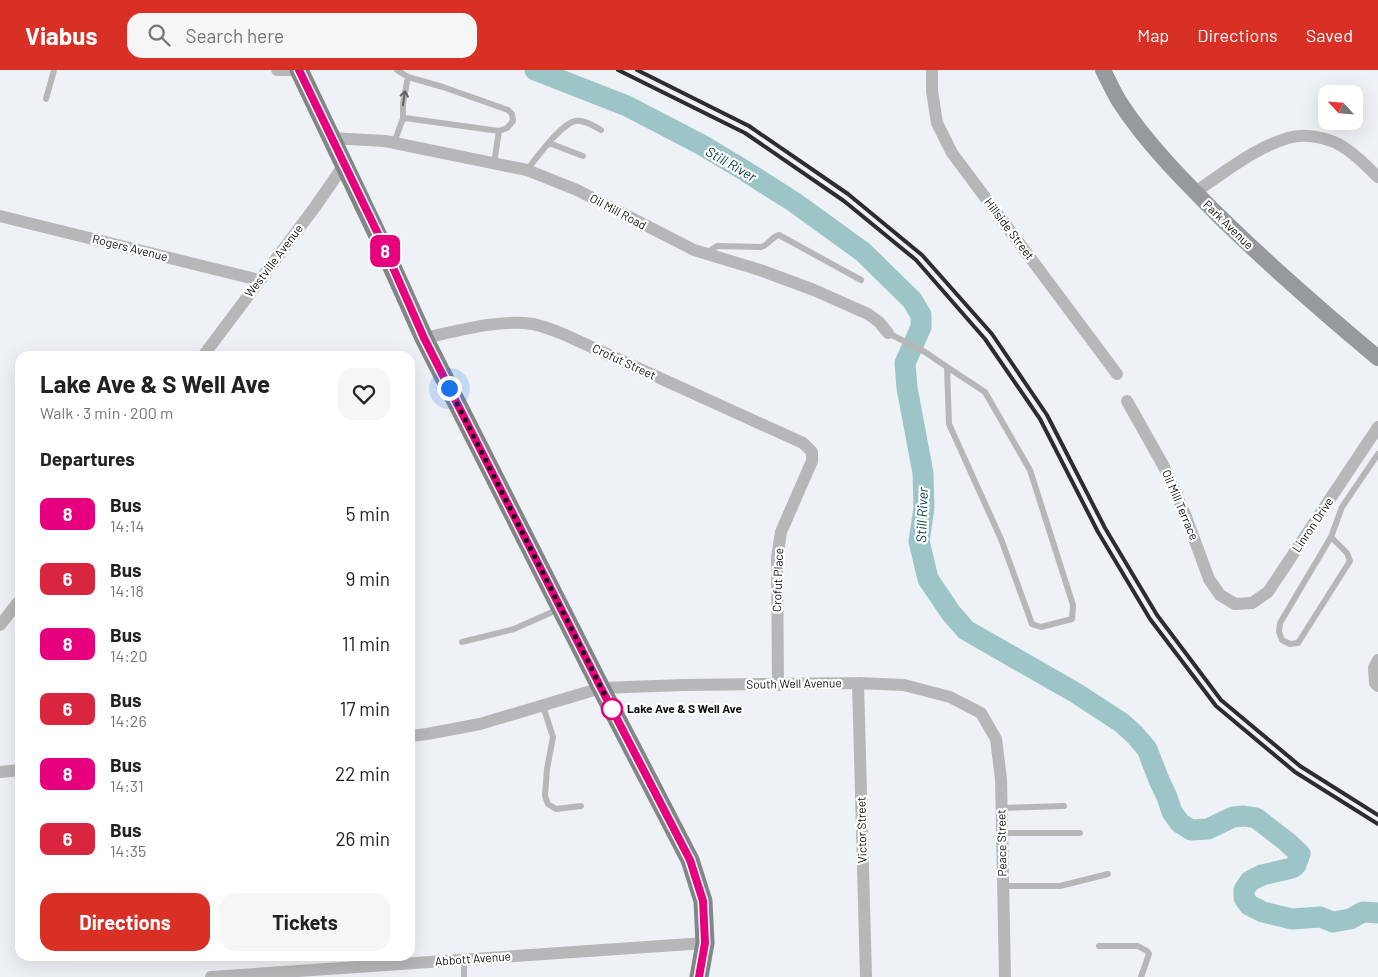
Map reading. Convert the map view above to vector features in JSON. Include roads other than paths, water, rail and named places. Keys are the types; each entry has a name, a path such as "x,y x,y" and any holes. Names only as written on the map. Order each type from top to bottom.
{"main road":[{"path":"299,70 330,138 380,238 424,338 690,860 703,901 705,943 699,977"},
{"name":"Park Avenue","path":"1104,70 1118,100 1146,139 1195,192 1305,296 1378,358"}],"street":[{"path":"277,70 299,70"},
{"name":"Hillside Street","path":"932,70 932,91 937,123 952,153 1117,374"},
{"path":"1195,192 1263,148 1289,137 1313,136 1339,144 1355,155 1378,177"},
{"name":"Oil Mill Road","path":"330,138 394,143 528,170 577,190 694,250 760,270 814,290 868,314 879,322 888,333"},
{"name":"Westville Avenue","path":"207,351 315,207 344,165"},
{"name":"Rogers Avenue","path":"0,216 260,280"},
{"name":"Crofut Street","path":"424,338 497,324 531,324 542,326 803,444 812,452"},
{"name":"Oil Mill Terrace","path":"1127,401 1163,465 1185,514 1209,579 1220,595 1235,604"},
{"name":"Linron Drive","path":"1235,604 1252,603 1268,592 1378,428"},
{"name":"Crofut Place","path":"778,685 776,558 781,532 812,461 812,452"},
{"path":"0,624 15,606"},
{"path":"1378,660 1374,668 1375,683 1378,686"},
{"name":"South Well Avenue","path":"415,735 480,724 601,688 858,683 904,686 950,697 981,713"},
{"name":"Victor Street","path":"858,683 866,977"},
{"name":"Peace Street","path":"981,713 996,739 1001,779 1005,977"},
{"path":"0,772 15,770"},
{"name":"Abbott Avenue","path":"211,977 705,943"}],"lane":[{"path":"46,99 54,70"},
{"path":"397,70 408,77 508,110 512,114 513,121 507,128 499,131 405,118 404,120"},
{"path":"394,143 404,120 403,103 408,77"},
{"path":"528,170 541,150 564,127 574,121 582,122 601,130"},
{"path":"494,163 499,131"},
{"path":"549,142 583,156"},
{"path":"709,254 717,246 761,247 768,244 775,236 780,235 861,280"},
{"path":"888,333 925,352 986,392 1030,470 1072,605 1072,619 1042,627 1032,624 1001,539 949,424 947,367"},
{"path":"1331,537 1347,553 1350,561 1298,643 1290,644 1282,640 1279,632 1280,623 1331,537 1342,507 1378,454"},
{"path":"462,642 514,629 560,608"},
{"path":"543,706 553,737 547,769 545,796 548,804 556,809 581,806"},
{"path":"1001,808 1064,806"},
{"path":"1002,832 1080,832"},
{"path":"1003,886 1060,886 1108,874"},
{"path":"1099,946 1142,947 1149,954 1141,977"},
{"path":"464,960 464,977"}],"waterway":[{"name":"Still River","path":"535,70 627,106 702,145 742,169 794,202 863,252 912,300 921,315 921,327 905,363 907,388 923,473 924,508 919,541 928,579 951,613 966,630 1076,693 1122,723 1147,749 1172,812 1180,823 1191,830 1208,829 1233,817 1256,818 1300,854 1296,865 1292,868 1262,875 1250,881 1244,890 1244,898 1249,905 1263,912 1292,919 1320,917 1333,922 1350,919 1363,912 1378,913"}],"railway":[{"path":"618,70 745,133 844,201 916,260 985,339 1040,419 1098,532 1150,619 1216,706 1295,772 1378,824"},
{"path":"637,70 749,126 848,194 922,255 992,334 1047,415 1105,528 1157,615 1221,700 1300,766 1378,815"}],"place":[{"name":"Lake Ave & S Well Ave","path":"612,709"}]}
